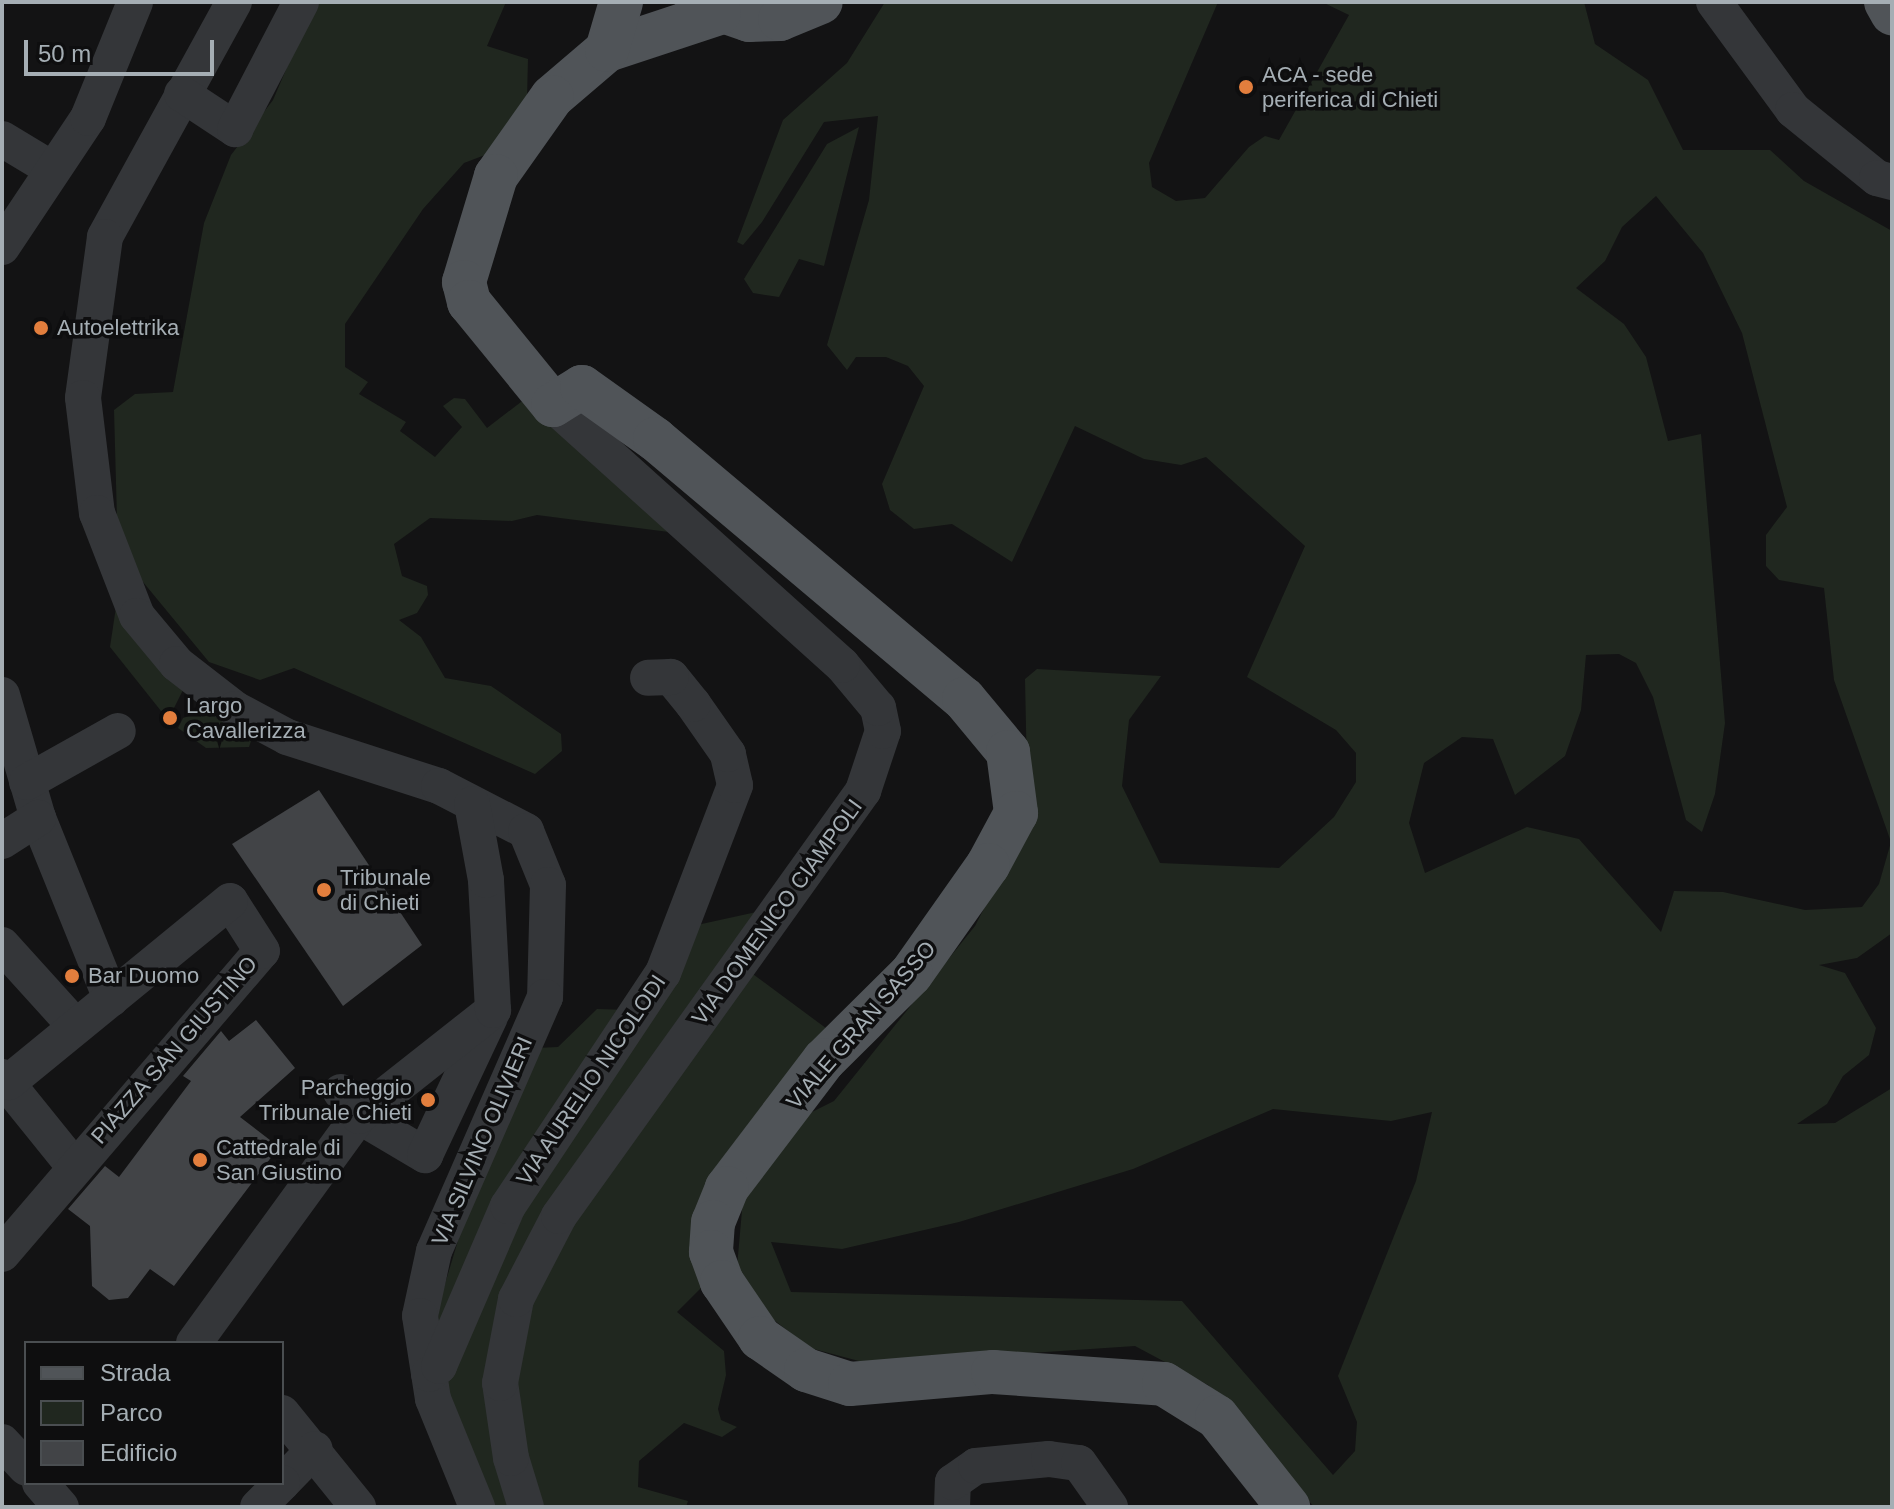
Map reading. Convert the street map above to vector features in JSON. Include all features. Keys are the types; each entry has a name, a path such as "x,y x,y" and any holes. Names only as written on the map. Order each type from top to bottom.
{"main road":[{"path":"553,405 473,308 464,282 496,176 523,132 619,20 666,2"},
{"path":"619,20 708,7 780,19 821,2"},
{"path":"1886,2 1892,13"},
{"name":"VIALE GRAN SASSO","path":"553,405 582,387 655,439 964,699 1008,752 1015,781 1016,813 988,865 929,950 824,1060 727,1188 713,1222 711,1252 739,1316 806,1370 850,1384 993,1372 1164,1384 1217,1417 1288,1507"}],"street":[{"path":"2,247 88,118 135,2"},
{"path":"234,2 105,237 83,398 97,513 137,616 156,641 235,709 287,737 439,786 472,804 486,880 493,1010 425,1155 350,1104"},
{"path":"182,94 235,129 301,2"},
{"path":"1714,2 1793,110 1887,187"},
{"path":"2,139 52,169"},
{"name":"VIA DOMENICO CIAMPOLI","path":"526,1507 511,1458 500,1383 516,1299 559,1216 863,791 883,731 878,708 842,665 553,405"},
{"name":"VIA AURELIO NICOLODI","path":"429,1374 439,1366 508,1206 663,973 735,785 728,754 686,695 671,677 648,678"},
{"path":"2,695 38,818 105,985"},
{"path":"27,782 118,731"},
{"name":"VIA SILVINO OLIVIERI","path":"472,804 526,831 548,885 545,997 434,1251 420,1316 429,1374 460,1475 477,1507"},
{"path":"2,841 38,818"},
{"name":"PIAZZA SAN GIUSTINO","path":"2,1254 53,1200 73,1165 262,951 230,901 105,985 6,1080 73,1165"},
{"path":"2,945 68,1018"},
{"path":"205,1339 350,1104 493,1010"},
{"path":"284,1415 315,1449 358,1507"},
{"path":"2,1442 24,1466"},
{"path":"284,1481 315,1449"},
{"path":"952,1507 953,1482 976,1466 1049,1459 1079,1463 1110,1507"},
{"path":"258,1507 280,1485"}],"green space":[{"path":"315,2 506,2 487,46 528,59 527,99 485,155 464,163 423,209 345,324 345,367 368,382 359,394 406,422 400,431 435,457 462,427 443,406 454,398 465,399 487,428 530,395 669,532 537,515 512,521 430,518 394,544 402,576 427,586 428,595 417,613 399,620 421,637 445,678 491,686 561,734 562,751 535,774 294,668 260,680 209,662 129,565 117,519 114,410 135,394 173,392 204,223 231,155 273,100"},
{"path":"885,2 1218,2 1149,163 1152,187 1176,201 1205,198 1249,147 1265,136 1279,140 1349,15 1322,2 1584,2 1595,44 1648,80 1683,150 1770,150 1804,181 1892,231 1892,933 1857,958 1819,965 1845,973 1876,1028 1869,1055 1843,1076 1827,1104 1797,1124 1835,1123 1892,1088 1892,1507 1314,1507 1208,1385 1135,1346 870,1364 810,1348 765,1313 737,1267 743,1199 780,1128 834,1101 975,926 1028,823 1025,679 1037,669 1161,676 1129,720 1122,786 1160,863 1279,868 1334,817 1356,782 1356,753 1336,730 1247,677 1305,546 1206,457 1181,465 1144,459 1075,426 1012,562 952,524 914,529 890,510 882,484 924,386 908,366 886,357 856,357 847,370 827,345 869,200 878,116 824,122 762,222 743,245 737,242 783,120 847,63","holes":["1656,196 1703,253 1742,333 1787,507 1766,535 1766,566 1779,580 1824,588 1834,680 1891,842 1879,884 1862,907 1805,910 1723,892 1674,891 1661,932 1579,839 1527,827 1425,873 1409,823 1424,763 1462,737 1493,739 1515,795 1565,756 1581,710 1586,655 1619,654 1636,663 1653,697 1686,820 1702,832 1715,794 1725,723 1701,434 1668,441 1646,357 1624,324 1576,288 1605,261 1622,227","1273,1109 1391,1121 1432,1112 1416,1181 1338,1376 1357,1422 1355,1451 1333,1475 1182,1301 791,1292 771,1242 842,1249 959,1222 1133,1169"]},
{"path":"859,127 824,266 799,259 779,297 753,293 744,279 827,144"},
{"path":"116,607 183,690 174,708 161,711 110,647"},
{"path":"207,710 252,738 249,747 206,748 178,728 183,718"},
{"path":"761,911 504,1294 511,1507 487,1507 440,1386 438,1307 476,1181 536,1048 558,1047 597,1009 629,1010 697,925"},
{"path":"746,969 838,1037 747,1146 705,1284 677,1312 724,1351 726,1375 718,1409 721,1420 737,1427 722,1437 684,1423 639,1461 638,1487 688,1501 686,1507 539,1507 512,1433 519,1359 543,1266"}],"building":[{"name":"Tribunale di Chieti","path":"319,790 422,945 343,1006 232,844"},
{"name":"Cattedrale di San Giustino","path":"256,1020 295,1068 240,1117 279,1147 174,1286 150,1269 128,1298 109,1300 92,1286 90,1226 68,1209 105,1166 119,1177 191,1081 183,1076 221,1031 229,1041"}],"place":[{"name":"ACA - sede periferica di Chieti","path":"1246,87"},
{"name":"Autoelettrika","path":"41,328"},
{"name":"Largo Cavallerizza","path":"170,718"},
{"name":"Tribunale di Chieti","path":"324,890"},
{"name":"Bar Duomo","path":"72,976"},
{"name":"Parcheggio Tribunale Chieti","path":"428,1100"},
{"name":"Cattedrale di San Giustino","path":"200,1160"}]}
